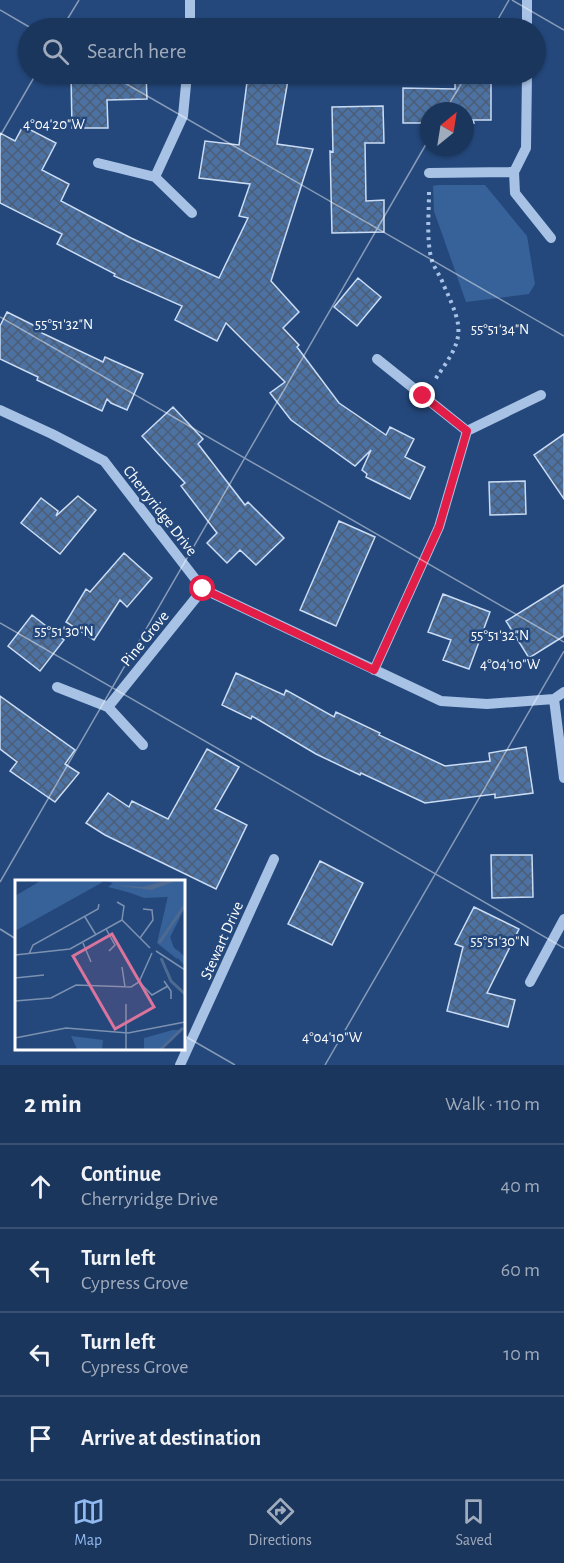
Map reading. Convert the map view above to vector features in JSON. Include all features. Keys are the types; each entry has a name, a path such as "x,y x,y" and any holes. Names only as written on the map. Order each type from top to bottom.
{"street":[{"path":"190,0 190,18"},
{"path":"527,0 527,18"},
{"path":"155,177 183,116 186,84"},
{"path":"527,84 526,148 514,172 515,193 551,238"},
{"path":"98,163 155,177 192,213"},
{"path":"429,173 514,172"},
{"path":"377,359 467,431"},
{"path":"374,670 439,527 467,431 541,395"},
{"name":"Cherryridge Drive","path":"0,410 104,461 203,589 441,701 487,704 554,699"},
{"name":"Pine Grove","path":"108,706 203,589"},
{"path":"57,687 108,706 143,745"},
{"path":"564,692 554,699 564,778"},
{"name":"Stewart Drive","path":"180,1065 274,859"},
{"path":"530,982 564,920"}],"path":[{"path":"423,396 453,354 460,325 457,312 433,263 429,248 429,173"}],"shaded area":[{"path":"485,185 527,236 535,284 529,294 466,302 434,211 433,186"}],"building":[{"path":"71,84 146,84 147,99 107,100 108,128 72,128"},
{"path":"247,84 287,84 277,144 313,149 271,281 299,312 283,328 299,345 297,347 339,403 386,435 390,427 414,439 405,457 425,467 410,499 366,477 367,474 362,470 371,450 355,466 291,420 270,393 285,382 226,323 217,341 175,320 182,306 114,276 115,274 57,244 62,234 0,203 0,133 15,141 23,126 56,143 42,170 69,184 61,201 131,238 219,278 248,218 239,216 250,184 199,178 205,141 239,145"},
{"path":"455,84 491,84 491,120 474,120 474,102 420,102 420,123 403,123 403,88 455,89"},
{"path":"383,106 384,143 365,143 366,201 384,200 384,232 332,233 330,151 333,152 332,107"},
{"path":"358,278 381,297 357,326 334,307"},
{"path":"7,312 43,330 42,333 103,362 105,357 143,374 127,410 107,399 102,411 37,380 38,377 0,359 0,326"},
{"path":"173,407 203,439 198,444 245,505 248,502 284,538 256,565 240,550 227,563 207,543 217,533 181,486 185,483 142,436"},
{"path":"564,434 564,499 534,455"},
{"path":"525,481 526,514 490,515 489,482"},
{"path":"78,496 96,510 60,554 21,523 41,498 58,511 56,516"},
{"path":"339,521 375,537 336,626 300,610"},
{"path":"124,553 152,578 127,607 120,600 94,640 66,622 86,589 90,592"},
{"path":"564,585 564,636 529,658 506,621"},
{"path":"443,594 490,612 469,669 443,660 451,640 428,632"},
{"path":"32,615 64,640 40,671 8,646"},
{"path":"236,673 284,695 286,690 334,717 336,712 445,766 490,761 489,753 526,747 533,793 495,798 495,794 425,803 316,754 252,716 251,719 222,705"},
{"path":"0,696 75,750 65,764 79,773 55,802 10,771 17,762 0,749"},
{"path":"207,749 239,767 215,809 247,825 216,889 105,835 86,823 108,793 129,807 132,801 168,819"},
{"path":"491,855 532,855 533,897 492,898"},
{"path":"320,861 363,883 332,945 288,924"},
{"path":"474,907 519,929 487,993 515,1000 508,1027 447,1011 463,947 455,944"}],"route":[{"path":"203,589 374,670 439,527 467,431 423,396"}]}
